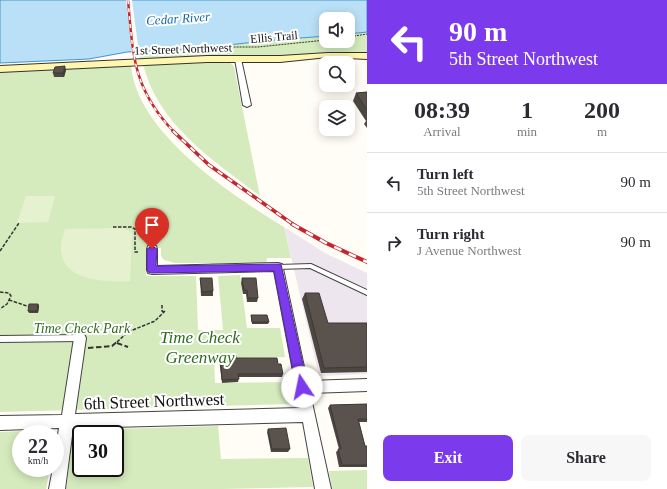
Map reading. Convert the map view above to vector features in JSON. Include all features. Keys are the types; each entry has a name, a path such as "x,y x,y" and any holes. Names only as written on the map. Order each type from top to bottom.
{"street":[{"name":"1st Street Northwest","path":"0,69 200,59 280,59 328,55 367,56"},
{"path":"238,59 247,105"},
{"path":"152,249 152,270 278,267 323,489"},
{"path":"57,489 79,343"},
{"path":"302,387 367,385"},
{"name":"6th Street Northwest","path":"0,423 308,415"}],"lane":[{"path":"278,267 311,266 367,293"},
{"path":"0,339 79,343"}],"path":[{"path":"355,36 367,34"},
{"name":"Ellis Trail","path":"205,52 224,47 258,47 319,41"},
{"path":"0,252 19,223"},
{"path":"113,227 131,227 135,229 135,252 139,252"},
{"path":"0,292 9,293 11,296 0,309"},
{"path":"9,300 24,307 30,307"},
{"path":"79,343 109,347 128,332 155,321 165,312 162,310 162,305"},
{"path":"117,342 128,347"}],"shaded area":[{"path":"284,227 325,253 367,273 367,374 319,376"}],"green space":[{"path":"367,32 367,56 140,61 139,51 203,48 319,37 319,48 355,48 355,33"},
{"path":"189,61 228,62 234,67 260,196 206,154 174,123 150,86 143,64"},
{"path":"131,64 137,89 149,114 167,137 214,179 239,198 284,227 291,258 267,258 266,263 262,264 211,266 210,263 175,263 164,260 161,256 161,248 147,248 146,276 196,276 198,330 223,330 218,276 240,275 247,328 280,328 285,357 214,358 215,383 293,382 295,398 289,404 0,412 0,71"},
{"path":"26,196 55,196 48,222 17,223"},
{"path":"125,228 132,233 130,281 110,281 88,278 69,268 64,261 61,247 65,229"},
{"path":"218,426 221,459 308,458 313,487 222,489 66,489 72,443 72,477 124,477 124,429"},
{"path":"0,432 12,432 12,477 48,477 46,489 0,489"},
{"path":"367,470 367,489 332,489 329,471"}],"water":[{"name":"Cedar River","path":"0,0 367,0 367,32 355,33 355,12 319,12 319,37 203,48 127,52 89,59 0,63"}],"pier":[{"path":"126,0 132,0 139,53 132,54"}],"building":[{"path":"65,66 63,73 53,73 55,67"},
{"path":"367,92 367,110 356,93"},
{"path":"200,278 212,278 213,291 202,292"},
{"path":"242,278 256,278 258,298 248,298 247,290 244,290"},
{"path":"305,293 319,293 328,323 367,323 367,367 324,368"},
{"path":"29,304 38,304 37,311 28,311"},
{"path":"251,315 267,315 269,322 252,322"},
{"path":"236,355 236,358 277,358 278,364 281,364 283,374 238,374 239,379 222,380 220,356"},
{"path":"367,404 367,419 358,419 365,446 367,446 367,465 342,465 338,449 341,449 330,405"},
{"path":"286,428 290,449 272,449 268,429"}],"railway":[{"path":"128,0 134,55 143,86 150,101 160,116 174,132"},
{"path":"174,132 209,165 294,225"},
{"path":"292,224 326,243 367,262"}],"route":[{"path":"152,249 152,270 278,267 302,387"}],"park label":[{"name":"Time Check Park","path":"82,328"},
{"name":"Time Check Greenway","path":"200,347"}]}
